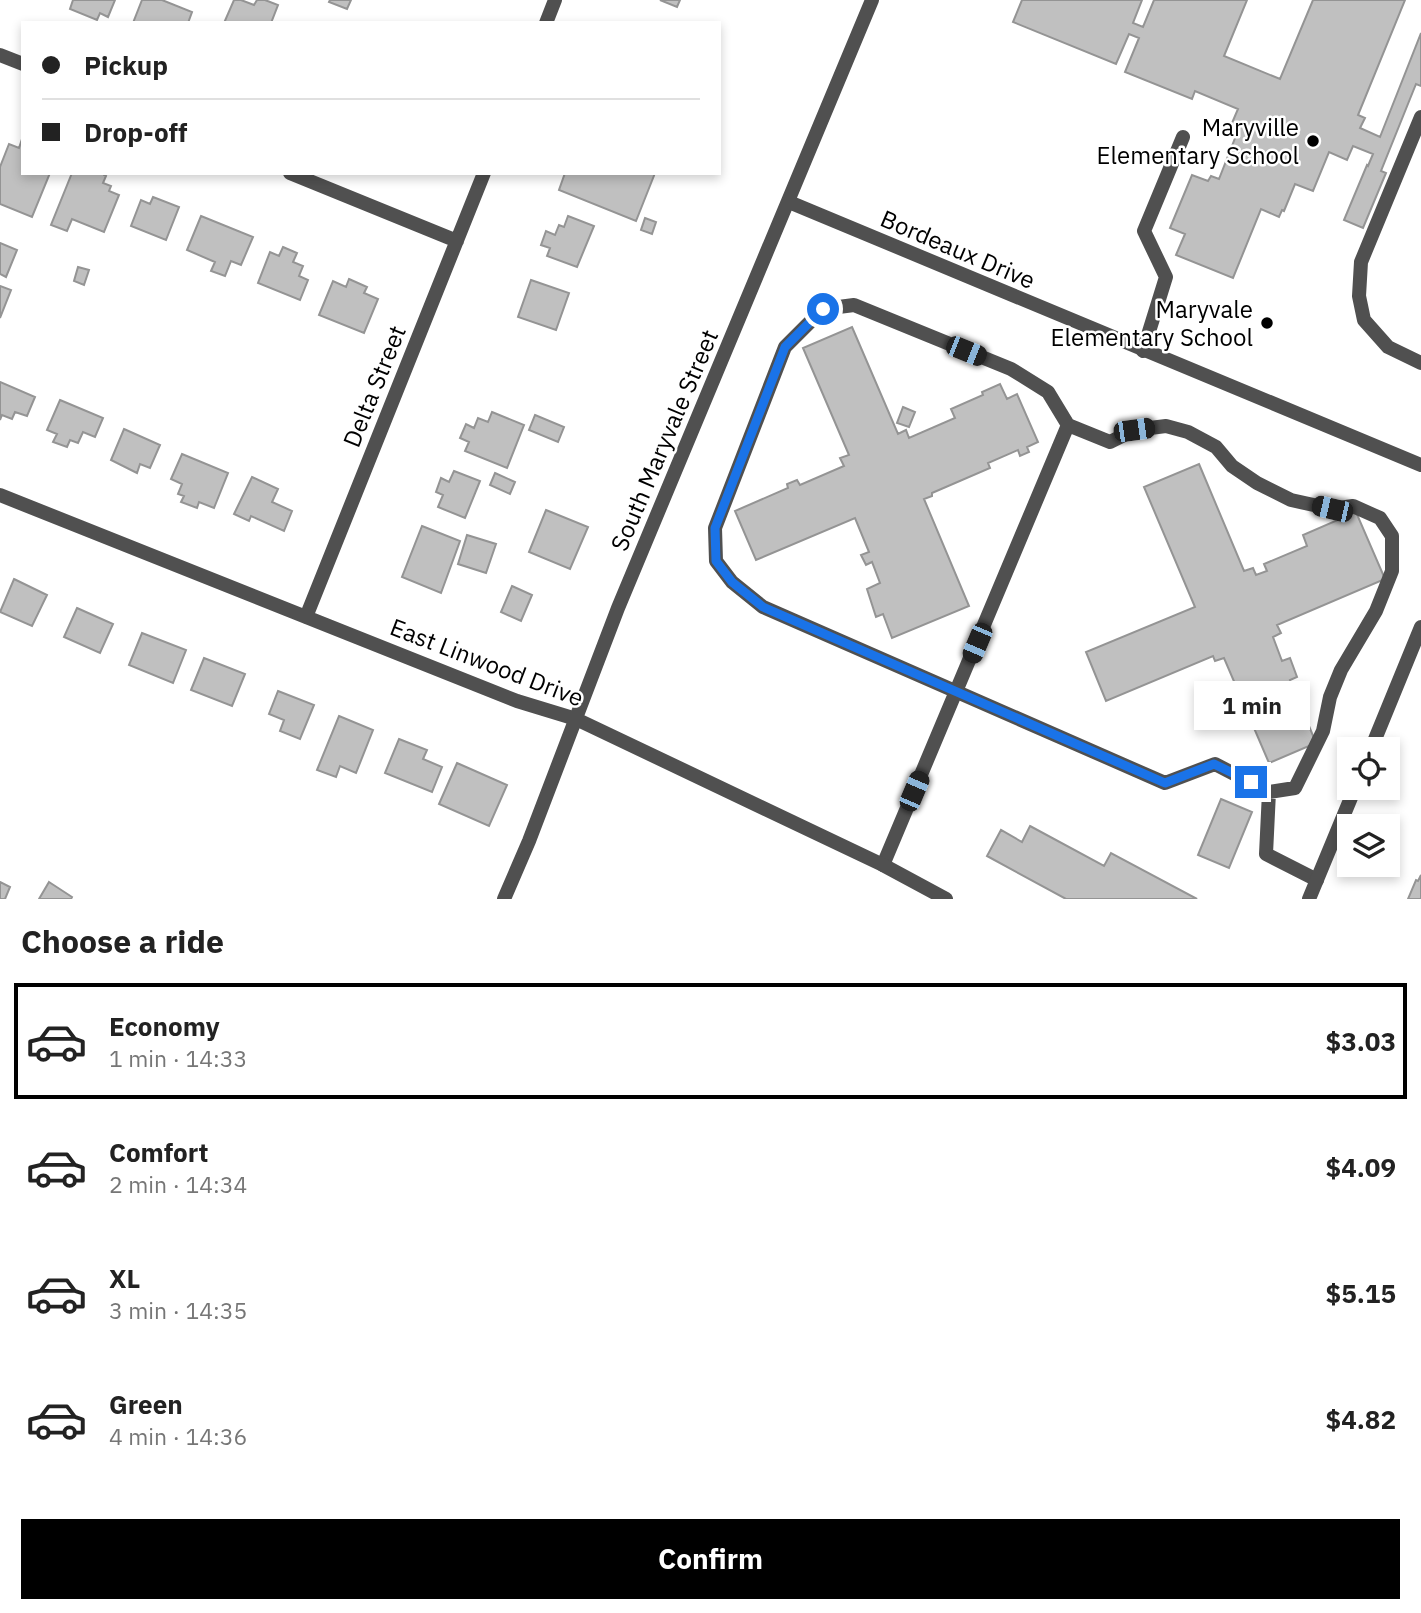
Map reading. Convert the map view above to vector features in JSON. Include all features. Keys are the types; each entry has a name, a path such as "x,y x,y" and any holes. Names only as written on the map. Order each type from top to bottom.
{"street":[{"path":"547,21 555,0"},
{"name":"South Maryvale Street","path":"504,899 529,841 618,608 872,0"},
{"path":"0,55 21,63"},
{"path":"1421,117 1361,262 1359,296 1364,320 1388,347 1421,363"},
{"path":"1143,351 1166,277 1144,231 1183,137"},
{"path":"295,175 457,241"},
{"name":"Delta Street","path":"306,617 483,175"},
{"name":"Bordeaux Drive","path":"789,202 1421,466"},
{"path":"854,305 1011,369 1048,392 1068,425 1110,442 1134,430 1166,426 1188,432 1216,447 1232,466 1257,483 1291,499 1332,509 1353,506 1380,518 1392,536 1392,571 1376,611 1342,670 1330,697 1322,730 1295,788 1269,792 1214,764 1165,783 763,607 732,582 716,561 715,528 785,347 823,309 854,305"},
{"path":"883,864 1068,425"},
{"name":"East Linwood Drive","path":"0,495 517,701 576,719 883,864 942,898"},
{"path":"1376,737 1421,627"},
{"path":"1269,792 1266,854 1317,880"},
{"path":"1309,899 1350,800"}],"building":[{"path":"73,0 115,0 108,17 100,13 97,20 70,9"},
{"path":"142,0 162,0 192,12 189,21 134,21"},
{"path":"234,0 254,5 257,0 265,0 278,5 272,21 225,21"},
{"path":"351,0 347,9 329,2"},
{"path":"660,0 680,0 677,7"},
{"name":"Maryville Elementary School","path":"1022,0 1142,0 1133,23 1143,27 1154,0 1247,0 1224,56 1280,79 1313,0 1405,0 1358,115 1365,118 1360,128 1380,137 1421,33 1421,86 1416,84 1381,171 1386,173 1363,228 1344,220 1373,154 1353,146 1347,160 1329,152 1313,191 1295,184 1279,217 1261,209 1233,278 1176,255 1185,234 1170,228 1192,175 1208,181 1211,176 1219,179 1237,133 1229,130 1238,109 1195,91 1192,99 1125,72 1139,38 1129,34 1116,64 1013,22"},
{"path":"21,142 21,175 49,175 32,217 0,204 0,167 9,144 19,148"},
{"path":"71,175 104,175 106,176 103,183 111,186 109,191 119,195 104,232 72,219 67,231 51,225"},
{"path":"564,175 654,175 636,221 559,190"},
{"path":"153,197 179,207 166,240 131,226 141,200 150,204"},
{"path":"201,216 253,237 241,265 231,261 225,276 211,271 215,262 187,250"},
{"path":"568,216 594,226 577,267 547,256 550,248 541,245 546,231 555,235 559,225 564,227"},
{"path":"645,218 656,222 652,234 641,230"},
{"path":"0,243 17,250 6,277 0,274"},
{"path":"283,247 297,253 293,262 303,266 299,276 308,280 300,300 258,283 270,252 279,256"},
{"path":"78,267 89,270 84,285 74,281"},
{"path":"349,279 367,287 364,293 378,299 364,333 319,315 333,281 346,287"},
{"path":"531,280 569,293 556,330 518,317"},
{"path":"0,286 11,290 0,318"},
{"path":"852,327 898,434 906,430 909,438 955,418 951,409 1000,384 1007,399 1017,394 1038,442 1027,447 1029,452 1020,456 1018,450 988,463 990,468 924,499 969,606 892,638 883,614 876,617 867,589 880,583 872,562 866,565 861,555 869,552 855,518 756,560 735,511 788,488 787,484 797,480 800,485 844,466 840,458 849,455 803,348"},
{"path":"0,382 35,397 27,416 15,412 12,419 2,415 0,420"},
{"path":"60,400 103,418 95,437 83,432 78,443 70,440 67,447 53,442 57,434 47,430"},
{"path":"903,407 915,412 909,427 897,423"},
{"path":"492,412 524,425 507,468 465,451 469,442 460,438 466,424 474,428 478,418 488,422"},
{"path":"535,415 564,427 558,442 529,430"},
{"path":"124,429 160,445 150,468 140,464 137,473 111,460"},
{"path":"182,454 228,473 214,508 199,502 197,508 181,502 184,496 178,494 182,484 171,479"},
{"path":"1199,464 1244,571 1253,568 1256,575 1267,571 1264,564 1307,546 1303,535 1356,512 1385,579 1277,625 1281,633 1273,637 1282,661 1290,658 1297,677 1290,680 1316,743 1269,763 1224,658 1215,661 1213,656 1106,701 1086,652 1195,607 1144,487"},
{"path":"454,471 480,481 465,518 438,507 443,495 436,492 441,478 449,482"},
{"path":"495,473 515,482 510,494 490,485"},
{"path":"252,477 278,489 272,502 292,511 284,531 251,516 249,521 234,514"},
{"path":"546,510 588,527 570,569 529,552"},
{"path":"422,526 460,541 441,593 402,577"},
{"path":"467,535 496,544 486,573 458,564"},
{"path":"14,579 47,595 32,626 0,612"},
{"path":"512,586 532,595 521,621 501,612"},
{"path":"77,608 113,624 100,653 64,637"},
{"path":"142,633 186,650 173,683 129,665"},
{"path":"204,658 245,674 232,706 191,690"},
{"path":"278,691 314,705 300,739 280,731 284,720 269,714"},
{"path":"339,716 373,730 356,773 340,766 336,777 317,770"},
{"path":"399,739 427,750 423,759 442,767 432,792 385,773"},
{"path":"457,763 507,785 489,826 439,804"},
{"path":"1221,799 1252,812 1229,868 1198,855"},
{"path":"1030,826 1104,866 1111,853 1197,899 1066,899 987,856 1001,830 1022,842"},
{"path":"1421,875 1421,899 1408,899 1416,880 1418,881"},
{"path":"0,882 10,887 5,899 0,899"},
{"path":"49,882 72,897 71,899 39,899"}],"place":[{"name":"Maryville Elementary School","path":"1313,141"},
{"name":"Maryvale Elementary School","path":"1267,323"}],"route":[{"path":"823,309 785,347 715,528 716,561 732,582 763,607 1165,783 1214,764 1251,782"}]}
